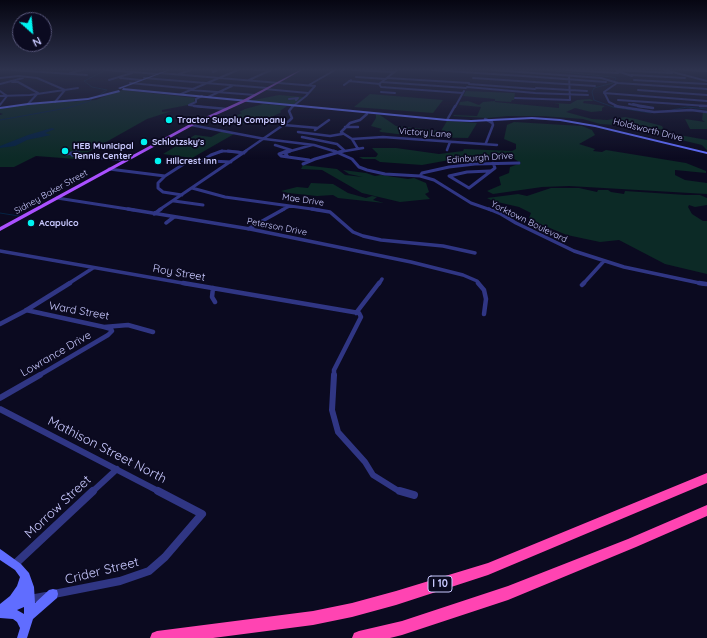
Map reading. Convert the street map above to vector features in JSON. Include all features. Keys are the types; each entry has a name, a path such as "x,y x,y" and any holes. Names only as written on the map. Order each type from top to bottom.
{"highway":[{"name":"I 10","path":"157,638 313,618 352,610 396,598 488,569 707,478"},
{"path":"359,638 402,628 508,593 632,543 707,510"}],"main road":[{"path":"0,108 75,100"},
{"name":"Holdsworth Drive","path":"230,100 447,119 488,120 521,118 560,120 637,135 707,152"},
{"name":"Sidney Baker Street","path":"0,230 191,125 247,100"},
{"path":"0,554 15,564 25,576 30,599 29,616 23,633"},
{"path":"0,612 14,600 21,589 25,576"},
{"path":"29,616 53,594"},
{"path":"0,612 30,599"},
{"path":"0,612 14,614 21,618 23,633"}],"street":[{"path":"28,104 32,100"},
{"path":"196,100 196,102 189,105 227,109"},
{"path":"154,214 284,125 292,118 289,111 301,100"},
{"path":"447,119 459,100"},
{"path":"618,100 707,106"},
{"path":"699,100 707,101"},
{"path":"703,100 707,106"},
{"path":"609,102 642,105 653,108 629,104"},
{"path":"609,102 625,108 663,112 691,110 707,112"},
{"path":"661,103 663,108"},
{"path":"342,134 341,132 346,127 367,114"},
{"path":"357,116 363,117"},
{"path":"284,125 316,129 328,120"},
{"path":"486,143 493,127 488,120"},
{"name":"Yorktown Boulevard","path":"191,125 314,145 339,152 352,159 362,168 385,174 420,176 434,180 474,204 501,214 563,246 634,270 706,284"},
{"path":"346,127 358,127"},
{"path":"298,132 330,136 342,134 352,139 358,149"},
{"path":"298,140 307,133"},
{"path":"302,137 331,142 338,145 345,151"},
{"name":"Victory Lane","path":"352,139 383,137 486,143 497,145"},
{"path":"447,150 450,142"},
{"path":"311,160 281,156 279,154 314,145"},
{"path":"275,146 289,151"},
{"path":"214,148 245,153"},
{"path":"303,164 311,160 339,152 363,148"},
{"path":"203,160 217,152 226,151"},
{"path":"288,157 285,153 289,151"},
{"path":"66,154 78,152 79,153 72,155 125,160"},
{"path":"182,195 163,192 158,188 158,184 165,176 190,160 231,162"},
{"path":"490,171 468,172 449,176 469,188 490,171 496,166 493,163"},
{"name":"Edinburgh Drive","path":"420,176 422,173 446,167 493,163 520,163"},
{"path":"109,169 165,176"},
{"path":"446,186 460,183"},
{"name":"Mae Drive","path":"192,188 225,197 332,213 353,232 363,236 382,240 443,246 475,253"},
{"name":"Peterson Drive","path":"56,198 248,229 411,262 463,275 477,281 482,285 486,299 484,314"},
{"path":"174,201 203,205"},
{"path":"248,229 290,206"},
{"path":"166,224 174,217"},
{"name":"Roy Street","path":"0,251 356,313"},
{"path":"582,285 604,261"},
{"path":"0,324 26,310 93,268"},
{"path":"382,279 356,313 360,314 361,317 334,370 332,410 338,432 365,462 373,476 396,490 414,495"},
{"path":"213,288 212,298 215,302"},
{"name":"Ward Street","path":"26,310 104,327 128,325 153,332"},
{"name":"Lowrance Drive","path":"0,398 108,335 112,331 111,328 104,327"},
{"name":"Mathison Street North","path":"0,408 202,514"},
{"name":"Morrow Street","path":"15,564 117,469"},
{"name":"Crider Street","path":"30,599 120,581 149,571 165,557 202,514"}],"green space":[{"path":"96,100 194,100 195,102 188,105 162,110 162,112 172,111 147,119 76,159 36,156 14,167 0,167 0,115 3,114 0,113 0,109 29,104"},
{"path":"255,100 300,100 293,105 249,101"},
{"path":"363,100 443,100 433,113 354,107"},
{"path":"495,100 514,100 511,102 495,101"},
{"path":"577,100 592,100 594,101 584,101 583,103 605,106 602,108 602,111 591,112 575,108 566,112 592,119 607,120 625,117 636,119 662,126 664,130 647,127 600,124 583,119 542,116 508,116 487,118 453,116 477,116 481,107 459,105 460,102 468,101 479,105 483,102 495,101 559,108 559,104 554,103 570,104"},
{"path":"263,104 287,106 280,111 280,113 269,118 243,124 224,121 242,113 239,112 245,109"},
{"path":"703,112 707,112 707,129 690,129 685,119 705,122 702,120"},
{"path":"376,114 380,115 396,126 441,131 447,121 477,123 468,138 421,137 379,131 382,129 371,126 376,118"},
{"path":"514,122 582,126 592,130 595,135 579,144 595,149 593,151 602,152 606,150 686,163 706,171 706,173 675,170 675,175 685,180 707,183 707,194 569,186 542,187 493,194 487,191 501,185 499,177 509,173 510,167 521,163 511,157 466,157 422,165 380,162 375,159 363,159 359,157 376,157 378,154 372,148 396,148 439,154 463,151 464,149 512,151 516,149 516,144 504,139 507,125"},
{"path":"627,127 707,140 707,150 702,145"},
{"path":"223,131 234,134 192,158 163,154 195,135 211,137"},
{"path":"303,165 337,169 345,175 363,177 349,174 343,170 366,173 375,176 381,175 408,179 414,178 426,183 429,192 425,194 430,199 400,202 362,193 322,170 301,169"},
{"path":"311,183 333,184 348,193 366,198 372,196 377,197 373,200 384,203 338,198 333,195 317,196 281,191 297,187 308,188"},
{"path":"551,188 579,188 597,192 598,190 608,190 611,192 624,194 625,191 700,195 707,198 707,205 695,207 689,205 688,207 692,214 703,221 707,221 707,274 665,264 619,240 600,242 567,235 532,221 529,218 531,213 519,207 493,201 487,198 518,194 527,196"}],"water":[{"path":"52,128 55,129 45,133 51,135 27,140 15,146 0,148 0,146 28,135"}],"waterway":[{"path":"0,120 67,108 91,100"},
{"path":"594,100 613,107 651,113"},
{"path":"672,110 687,107 707,109"},
{"path":"0,213 19,216"}],"place":[{"name":"Tractor Supply Company","path":"169,120"},
{"name":"Schlotzsky's","path":"144,142"},
{"name":"HEB Municipal Tennis Center","path":"65,151"},
{"name":"Hillcrest Inn","path":"158,161"},
{"name":"Acapulco","path":"31,223"}]}
